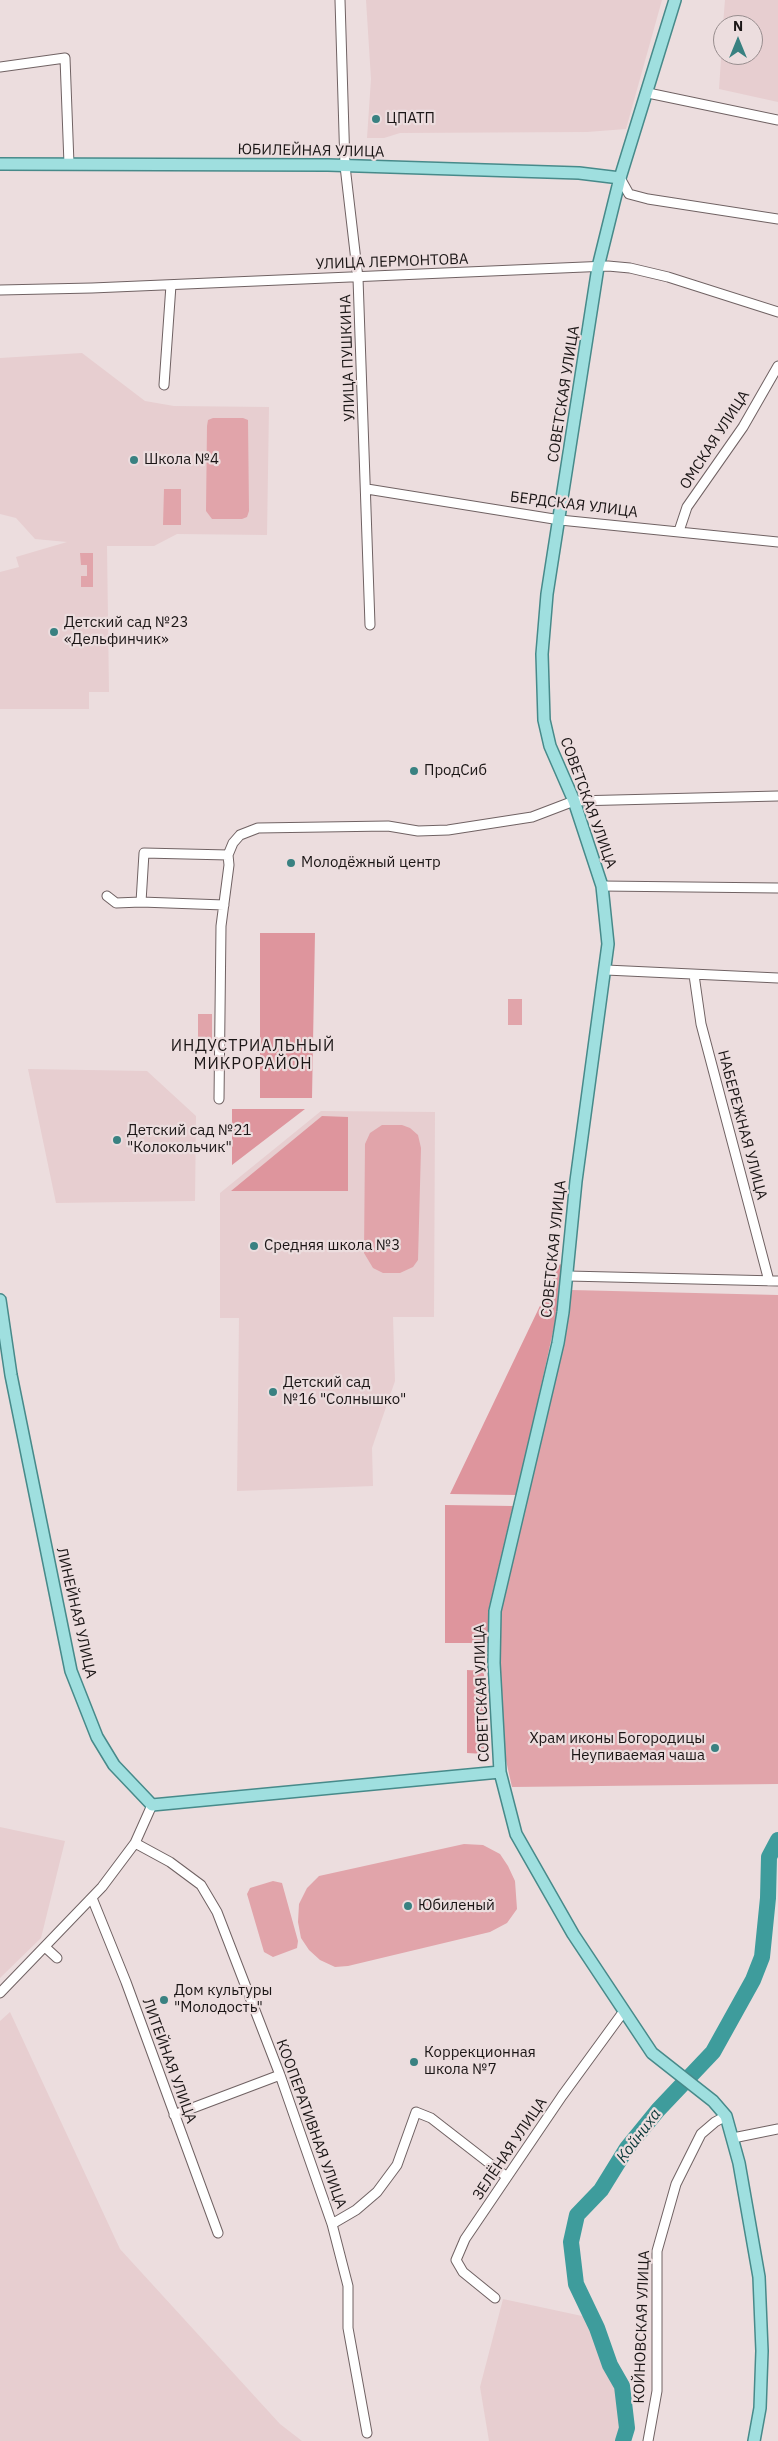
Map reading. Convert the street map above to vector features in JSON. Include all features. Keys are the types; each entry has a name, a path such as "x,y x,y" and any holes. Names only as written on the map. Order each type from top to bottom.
{"main road":[{"name":"СОВЕТСКАЯ УЛИЦА","path":"675,0 648,93 620,178 598,267 547,594 542,654 543,711 550,746 574,801 602,886 607,928 606,970 574,1199 568,1276 558,1343 495,1611 494,1672 500,1772 516,1834 573,1934 652,2053 713,2101 726,2116 733,2138 759,2277 762,2351 760,2408 754,2441"},
{"name":"ЮБИЛЕЙНАЯ УЛИЦА","path":"0,164 345,166 579,173 620,178"},
{"name":"ЛИНЕЙНАЯ УЛИЦА","path":"0,1300 13,1384 71,1671 101,1744 114,1765 152,1805"},
{"path":"152,1805 500,1772"}],"street":[{"name":"УЛИЦА ПУШКИНА","path":"340,0 345,166 358,278 367,489 370,625"},
{"path":"0,67 65,58 69,164"},
{"path":"648,93 778,120"},
{"path":"620,178 629,194 648,199 778,220"},
{"name":"УЛИЦА ЛЕРМОНТОВА","path":"0,290 358,278 598,267 630,268 668,277 778,312"},
{"path":"164,385 171,284"},
{"name":"ОМСКАЯ УЛИЦА","path":"679,531 687,507 743,427 778,366"},
{"name":"БЕРДСКАЯ УЛИЦА","path":"367,489 560,520 778,542"},
{"path":"220,1098 221,926 228,855 233,843 240,835 258,828 388,826 418,831 448,830 532,817 574,801 778,796"},
{"path":"142,902 144,853 228,855"},
{"path":"602,886 778,888"},
{"path":"107,896 116,903 224,905"},
{"path":"606,970 778,978"},
{"name":"НАБЕРЕЖНАЯ УЛИЦА","path":"568,1276 774,1281 701,1024 694,975"},
{"path":"0,1993 92,1898 135,1843 152,1805"},
{"name":"КООПЕРАТИВНАЯ УЛИЦА","path":"135,1843 170,1862 201,1885 217,1912 280,2075 332,2224 348,2286 348,2328 367,2433"},
{"name":"ЛИТЕЙНАЯ УЛИЦА","path":"92,1898 126,1982 218,2233"},
{"path":"45,1948 57,1958"},
{"name":"ЗЕЛЁНАЯ УЛИЦА","path":"496,2298 463,2272 456,2260 465,2239 624,2010"},
{"path":"174,2115 280,2075"},
{"name":"КООПЕРАТИВНАЯ УЛИЦА","path":"332,2224 356,2210 377,2192 397,2165 416,2112 431,2118 507,2177"},
{"name":"КОЙНОВСКАЯ УЛИЦА","path":"648,2441 657,2391 657,2251 676,2184 701,2134 715,2122 726,2116"},
{"path":"733,2138 778,2129"}],"shaded area":[{"path":"366,0 662,0 626,129 587,132 400,133 384,138 367,138 371,79"},
{"path":"725,0 778,0 778,102 719,89 721,65 763,65 763,15 724,15"},
{"name":"Школа №4","path":"82,353 145,401 174,406 269,407 267,535 177,534 154,546 107,546 109,692 89,692 89,709 0,709 0,572 19,567 16,557 67,542 35,539 16,518 0,514 0,358"},
{"path":"213,418 243,418 248,420 249,511 247,517 242,519 212,519 206,511 207,426 208,420"},
{"path":"164,489 181,489 181,525 163,525"},
{"path":"80,553 93,553 93,587 81,587 81,576 87,576 87,565 81,565"},
{"path":"260,933 315,933 312,1098 260,1098"},
{"path":"508,999 522,999 522,1025 508,1025"},
{"path":"198,1014 212,1014 212,1040 198,1040"},
{"path":"28,1069 147,1071 196,1116 195,1201 56,1203"},
{"path":"232,1109 305,1109 232,1165"},
{"path":"321,1111 435,1112 434,1317 393,1317 395,1381 372,1448 373,1486 237,1491 239,1318 220,1318 220,1193"},
{"path":"322,1116 348,1117 348,1191 231,1191"},
{"path":"382,1125 402,1125 410,1128 418,1135 421,1148 418,1260 413,1267 400,1273 383,1273 373,1268 364,1253 365,1144 370,1133"},
{"path":"560,1264 565,1268 556,1318 517,1495 450,1494"},
{"path":"571,1290 778,1295 778,1784 512,1787 503,1747 497,1614 557,1374 566,1332"},
{"path":"445,1505 513,1506 488,1612 489,1643 445,1643"},
{"path":"467,1670 484,1671 484,1754 467,1753"},
{"path":"0,1827 65,1841 41,1938 0,1978"},
{"name":"Юбиленый","path":"464,1844 483,1845 500,1854 508,1866 515,1881 517,1909 507,1923 490,1932 348,1966 335,1967 320,1960 309,1950 301,1938 298,1922 299,1904 307,1888 319,1876"},
{"path":"273,1881 282,1883 298,1941 297,1948 273,1957 264,1952 247,1894 250,1888"},
{"path":"10,2012 120,2249 280,2424 302,2441 0,2441 0,2021"},
{"path":"503,2299 596,2319 633,2411 623,2441 489,2441 480,2387"}],"waterway":[{"name":"Койниха","path":"623,2441 627,2428 622,2386 610,2365 597,2328 576,2284 571,2242 577,2215 601,2190 627,2148 658,2110 713,2052 753,1980 762,1957 768,1898 769,1857 778,1840"}],"place":[{"name":"ЦПАТП","path":"376,119"},
{"name":"Школа №4","path":"134,460"},
{"name":"Детский сад №23 «Дельфинчик»","path":"54,632"},
{"name":"ПродСиб","path":"414,771"},
{"name":"Молодёжный центр","path":"291,863"},
{"name":"Детский сад №21 \"Колокольчик\"","path":"117,1140"},
{"name":"Средняя школа №3","path":"254,1246"},
{"name":"Детский сад №16 \"Солнышко\"","path":"273,1392"},
{"name":"Храм иконы Богородицы Неупиваемая чаша","path":"715,1748"},
{"name":"Юбиленый","path":"408,1906"},
{"name":"Дом культуры \"Молодость\"","path":"164,2000"},
{"name":"Коррекционная школа №7","path":"414,2062"}],"district":[{"name":"ИНДУСТРИАЛЬНЫЙ МИКРОРАЙОН","path":"253,1055"}]}
